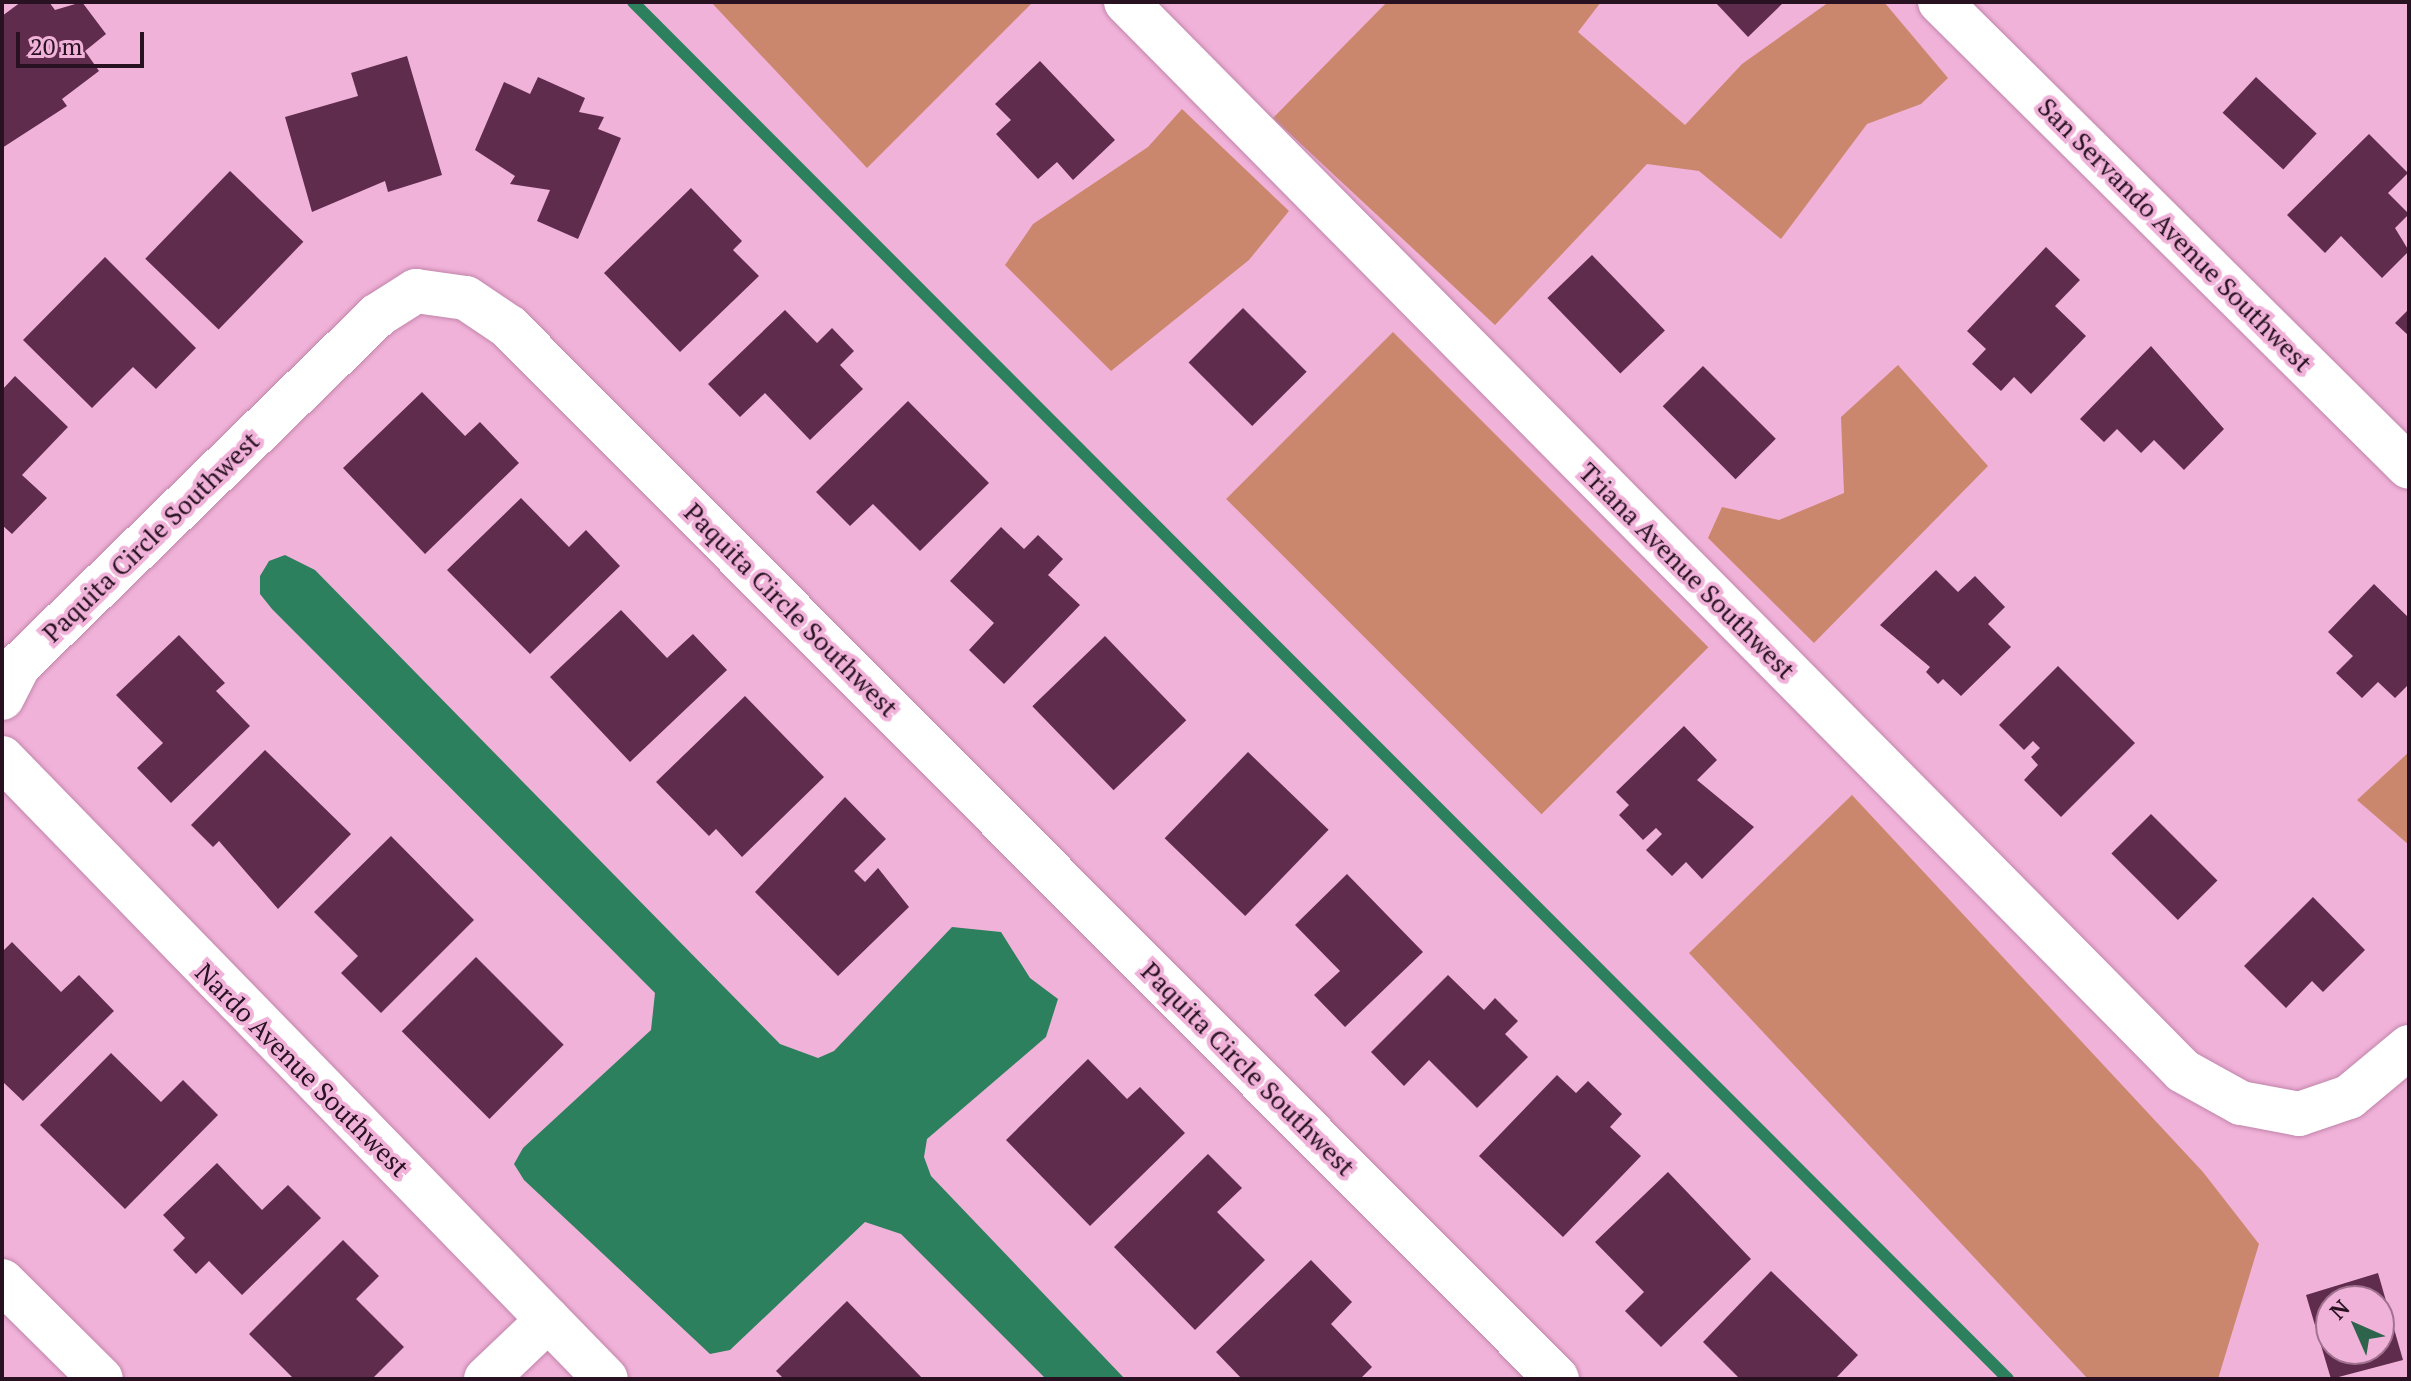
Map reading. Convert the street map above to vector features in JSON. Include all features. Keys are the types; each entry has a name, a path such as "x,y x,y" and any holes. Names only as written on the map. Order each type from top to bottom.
{"street":[{"name":"Triana Avenue Southwest","path":"1126,2 2158,1048 2208,1088 2268,1111 2299,1114 2349,1097 2409,1047"},
{"name":"San Servando Avenue Southwest","path":"1940,2 2409,467"},
{"name":"Paquita Circle Southwest","path":"2,698 19,665 378,315 416,291 466,298 509,327 1557,1379"},
{"name":"Nardo Avenue Southwest","path":"2,758 548,1320 597,1376"},
{"path":"2,1281 101,1379"},
{"path":"486,1379 548,1320"}],"shaded area":[{"path":"711,2 1033,2 867,168"},
{"path":"1387,2 1601,2 1578,32 1685,125 1742,64 1829,2 1884,2 1948,78 1921,104 1867,124 1781,239 1699,171 1647,164 1495,325 1273,118"},
{"path":"1182,109 1289,211 1249,260 1111,371 1005,265 1033,224 1148,147"},
{"path":"1393,332 1708,647 1541,814 1226,499"},
{"path":"1898,365 1988,466 1814,643 1708,538 1722,507 1779,520 1844,493 1841,417"},
{"path":"285,555 315,570 780,1044 818,1058 834,1051 952,927 1001,932 1030,978 1058,999 1046,1037 927,1139 924,1157 931,1176 1125,1379 1046,1379 901,1234 865,1222 730,1350 710,1354 524,1180 514,1164 523,1148 651,1030 655,993 272,609 260,594 260,576 269,561"},
{"path":"2409,752 2409,845 2357,800"},
{"path":"1852,795 2203,1172 2259,1244 2218,1379 2088,1379 1689,953"}],"building":[{"path":"21,2 49,2 55,10 82,2 106,34 85,51 99,71 62,99 67,106 2,148 2,16"},
{"path":"1715,2 1784,2 1748,37"},
{"path":"407,56 442,175 388,192 385,181 312,212 285,117 358,96 351,73"},
{"path":"1040,61 1115,140 1073,180 1057,162 1038,179 996,134 1011,120 995,104"},
{"path":"538,77 585,98 579,112 604,117 598,129 621,138 578,239 537,221 550,190 510,184 515,176 475,150 504,82 530,94"},
{"path":"2256,77 2317,134 2283,169 2223,113"},
{"path":"2369,134 2408,173 2388,193 2409,214 2395,228 2409,251 2382,278 2341,236 2325,253 2287,215"},
{"path":"230,171 303,242 219,330 145,259"},
{"path":"691,188 742,241 733,250 759,276 680,352 604,273"},
{"path":"2046,247 2080,280 2055,306 2086,336 2031,394 2014,377 2001,391 1972,364 1986,349 1967,331"},
{"path":"1592,255 1665,331 1620,374 1547,298"},
{"path":"105,257 196,348 156,389 133,367 92,408 23,340"},
{"path":"1243,308 1307,372 1252,426 1189,362"},
{"path":"2409,309 2409,336 2395,323"},
{"path":"785,310 817,343 832,328 854,351 840,365 863,389 810,440 765,393 740,417 708,384"},
{"path":"2151,346 2224,429 2184,470 2154,440 2141,453 2117,429 2104,442 2080,419"},
{"path":"1703,366 1776,439 1736,479 1663,406"},
{"path":"15,376 68,427 22,475 47,498 12,534 2,525 2,390"},
{"path":"422,392 465,436 480,422 519,463 425,554 343,468"},
{"path":"908,401 989,483 920,551 873,504 850,526 816,492"},
{"path":"521,498 569,547 586,530 620,566 530,654 447,570"},
{"path":"1001,527 1024,549 1038,535 1063,559 1048,575 1080,605 1004,684 969,650 994,623 950,581"},
{"path":"1936,570 1958,592 1975,576 2005,607 1988,624 2011,647 1961,696 1943,679 1938,684 1926,672 1930,667 1880,625"},
{"path":"2374,584 2409,618 2409,684 2395,698 2378,682 2362,698 2336,673 2353,656 2328,632"},
{"path":"621,610 667,658 693,634 727,670 630,762 550,677"},
{"path":"179,635 225,683 216,691 250,726 171,803 137,768 163,743 116,695"},
{"path":"1105,636 1186,720 1114,790 1032,706"},
{"path":"2058,666 2135,743 2061,817 2024,780 2038,765 2031,757 2040,748 2033,741 2024,750 1999,725"},
{"path":"745,696 824,777 742,857 716,829 709,836 656,782"},
{"path":"1684,726 1717,760 1697,780 1754,827 1702,879 1686,862 1672,876 1646,850 1662,834 1656,828 1643,840 1619,815 1629,805 1616,792"},
{"path":"265,750 351,834 278,909 219,841 213,847 191,825"},
{"path":"1248,752 1329,830 1245,916 1165,838"},
{"path":"845,797 886,839 854,871 865,882 878,868 909,907 838,976 755,892"},
{"path":"2151,814 2217,880 2178,920 2111,854"},
{"path":"391,836 474,920 381,1013 341,973 358,956 314,912"},
{"path":"1347,874 1423,952 1345,1027 1314,995 1340,971 1295,925"},
{"path":"2313,897 2365,950 2323,992 2312,981 2286,1008 2244,966"},
{"path":"12,942 61,992 79,975 114,1011 23,1101 2,1081 2,952"},
{"path":"476,957 564,1045 489,1119 402,1031"},
{"path":"1448,975 1484,1010 1495,998 1518,1021 1505,1034 1528,1057 1477,1108 1429,1060 1404,1086 1371,1052"},
{"path":"111,1053 161,1102 183,1080 218,1115 125,1209 40,1125"},
{"path":"1088,1059 1127,1099 1140,1087 1185,1133 1090,1226 1006,1140"},
{"path":"1557,1075 1576,1093 1588,1081 1622,1114 1610,1127 1641,1156 1563,1237 1479,1156"},
{"path":"1208,1154 1242,1188 1217,1212 1265,1260 1195,1330 1114,1247"},
{"path":"217,1163 262,1210 288,1185 321,1218 242,1295 209,1261 196,1274 173,1250 185,1238 163,1215"},
{"path":"1668,1172 1751,1259 1661,1347 1625,1311 1644,1292 1595,1242"},
{"path":"343,1240 379,1276 356,1299 404,1347 372,1379 294,1379 249,1334"},
{"path":"1311,1260 1352,1302 1331,1324 1372,1367 1360,1379 1242,1379 1216,1352"},
{"path":"1771,1271 1858,1355 1835,1379 1740,1379 1703,1342"},
{"path":"2378,1273 2381,1285 2339,1285"},
{"path":"2315,1292 2315,1325 2306,1295"},
{"path":"847,1301 923,1379 784,1379 776,1371"},
{"path":"2395,1332 2403,1360 2395,1362"},
{"path":"2327,1365 2384,1365 2331,1379"}],"waterway":[{"path":"633,2 2008,1379"}]}
